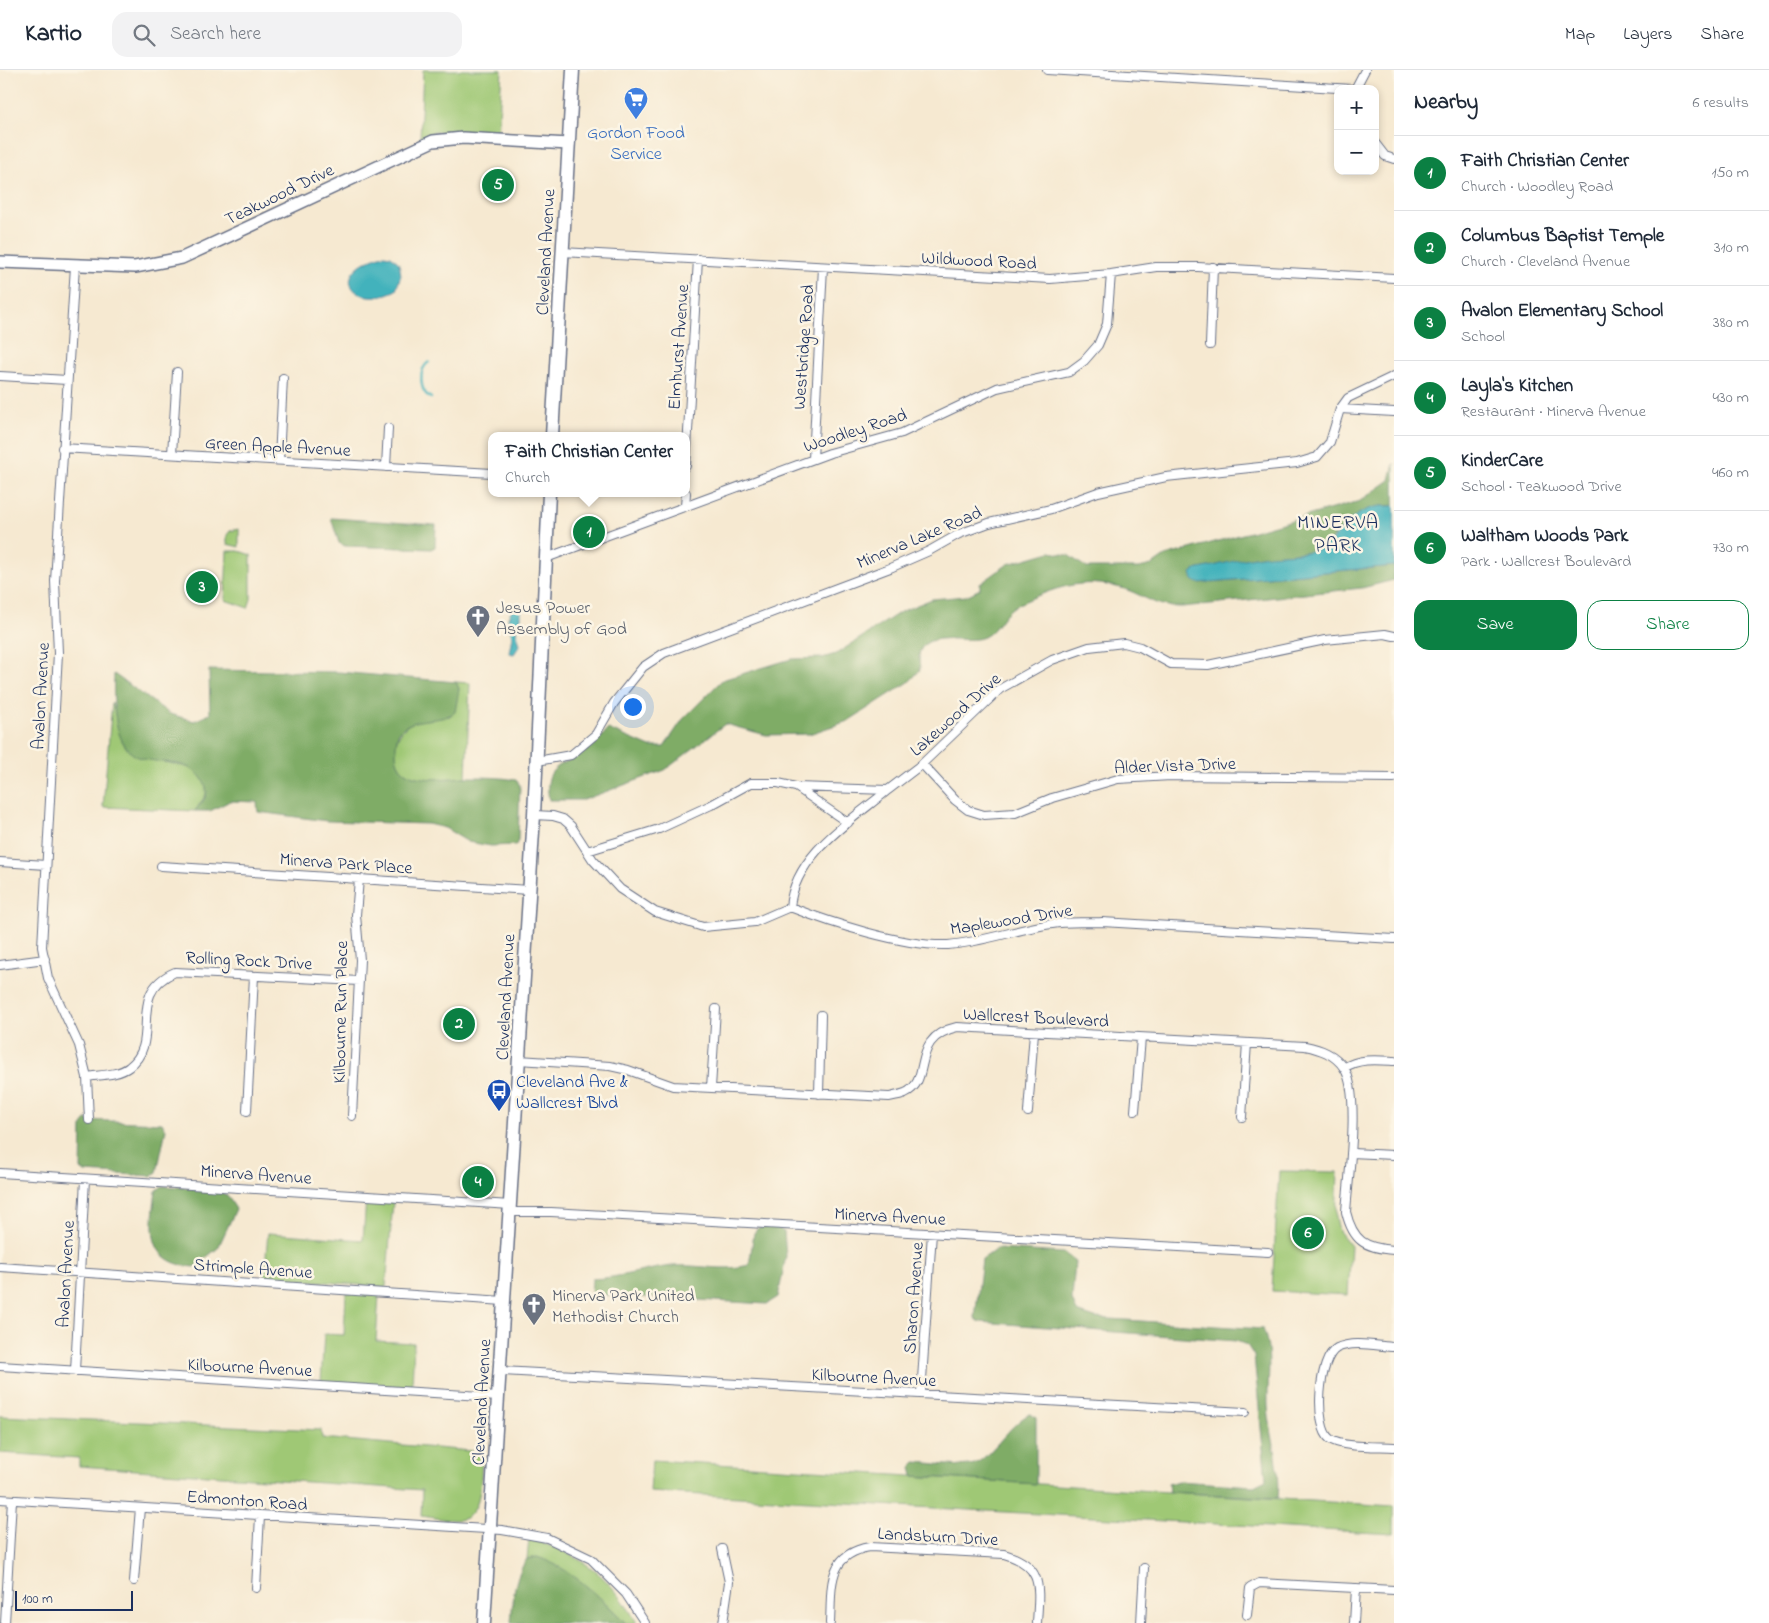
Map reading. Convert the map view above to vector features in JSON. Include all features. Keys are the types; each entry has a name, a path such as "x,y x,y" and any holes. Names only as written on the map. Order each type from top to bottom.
{"main road":[{"name":"Cleveland Avenue","path":"552,432 573,70"},
{"name":"Cleveland Avenue","path":"484,1623 534,815 549,497"}],"street":[{"path":"1047,70 1334,88"},
{"path":"1356,85 1365,70"},
{"name":"Teakwood Drive","path":"0,262 135,268 182,258 433,142 464,138 569,144"},
{"path":"1379,148 1385,156 1394,159"},
{"name":"Wildwood Road","path":"562,252 1050,279 1110,274 1156,267 1213,267 1394,278"},
{"name":"Elmhurst Avenue","path":"688,432 698,259"},
{"name":"Avalon Avenue","path":"75,266 55,581 58,653 42,911 44,958 48,978 79,1046 87,1077 89,1120"},
{"name":"Westbridge Road","path":"813,459 823,267"},
{"path":"1210,345 1213,267"},
{"name":"Woodley Road","path":"546,558 813,459 902,433 997,388 1069,372 1084,361 1098,344 1107,324 1110,274"},
{"path":"172,454 177,372"},
{"path":"0,376 67,380"},
{"path":"1340,409 1348,398 1394,376"},
{"path":"279,460 283,378"},
{"path":"1340,409 1394,412"},
{"name":"Minerva Lake Road","path":"537,761 571,755 590,740 596,734 614,703 643,667 664,653 890,568 929,551 959,534 990,523 1051,508 1098,492 1166,477 1297,463 1317,457 1330,442 1340,409"},
{"path":"386,467 388,428"},
{"name":"Green Apple Avenue","path":"62,448 488,473"},
{"path":"685,506 686,497"},
{"name":"Lakewood Drive","path":"790,907 791,899 801,875 819,847 922,764 1000,689 1052,660 1089,647 1124,643 1140,647 1171,664 1208,666 1325,640 1385,634 1394,636"},
{"name":"Alder Vista Drive","path":"922,764 955,800 968,810 984,815 1015,813 1052,798 1118,779 1170,776 1394,778"},
{"path":"587,851 659,830 751,783 778,783 796,787 888,790"},
{"path":"796,787 848,823"},
{"path":"534,815 553,816 563,819 572,826 587,851 620,889 655,912 704,927 755,922 790,907"},
{"path":"0,862 46,865"},
{"name":"Minerva Park Place","path":"161,866 529,890"},
{"name":"Kilbourne Run Place","path":"352,1116 360,960 356,915 359,879"},
{"name":"Maplewood Drive","path":"790,907 858,930 902,940 947,945 991,939 1053,924 1102,922 1394,939"},
{"path":"0,965 44,958"},
{"name":"Rolling Rock Drive","path":"87,1077 128,1068 141,1055 151,989 162,977 175,972 359,981"},
{"path":"247,1111 254,976"},
{"path":"711,1088 716,1009"},
{"path":"819,1094 821,1015"},
{"name":"Wallcrest Boulevard","path":"519,1060 610,1066 628,1070 664,1085 889,1097 906,1093 918,1080 925,1050 932,1038 943,1030 957,1027 1247,1043 1319,1049 1333,1057 1344,1068"},
{"path":"1028,1112 1034,1032"},
{"path":"1135,1111 1141,1038"},
{"path":"1242,1117 1247,1043"},
{"path":"1394,1061 1369,1060 1350,1064 1344,1068 1352,1094 1346,1212 1350,1230 1362,1243 1379,1249 1394,1250"},
{"path":"1350,1153 1394,1155"},
{"name":"Minerva Avenue","path":"0,1173 511,1209 1268,1252"},
{"name":"Avalon Avenue","path":"75,1371 85,1178"},
{"name":"Sharon Avenue","path":"921,1394 932,1233"},
{"name":"Strimple Avenue","path":"0,1267 504,1301"},
{"path":"1394,1347 1349,1345 1336,1348 1327,1358 1323,1371 1320,1421 1323,1432 1332,1441 1342,1444 1394,1447"},
{"name":"Kilbourne Avenue","path":"0,1366 498,1397"},
{"name":"Kilbourne Avenue","path":"501,1371 1245,1412"},
{"name":"Edmonton Road","path":"0,1499 491,1530 547,1538 591,1559 626,1594 645,1623"},
{"path":"4,1623 12,1500"},
{"path":"134,1581 140,1508"},
{"path":"256,1588 260,1516"},
{"name":"Landsburn Drive","path":"830,1623 835,1570 848,1553 870,1547 1004,1554 1025,1562 1037,1579 1037,1623"},
{"path":"722,1549 729,1582 723,1623"},
{"path":"1141,1623 1144,1568"},
{"path":"1247,1616 1248,1593 1254,1584 1394,1590"},
{"path":"1354,1623 1356,1588"}],"green space":[{"path":"423,70 502,70 498,133 434,132 420,138"},
{"path":"1394,463 1394,506 1381,506 1345,524 1325,546 1315,551 1255,557 1195,570 1192,573 1198,583 1394,566 1394,580 1362,588 1182,607 1156,603 1130,591 1107,585 1081,584 1056,589 1013,607 993,630 984,637 977,639 940,639 925,644 919,653 920,670 909,682 848,721 809,734 766,735 725,724 665,770 583,800 549,800 548,787 552,771 591,747 608,729 650,747 664,747 683,719 722,680 791,659 822,658 836,654 902,611 932,599 966,596 980,589 980,584 1008,564 1050,552 1068,555 1087,568 1139,568 1152,565 1165,556 1360,501 1390,480"},
{"path":"331,518 436,525 435,547 431,549 345,546 339,543"},
{"path":"239,529 239,547 227,544 227,535 230,531"},
{"path":"227,551 239,551 251,555 251,599 248,608 225,600"},
{"path":"209,670 338,672 456,682 459,689 455,712 442,718 407,725 399,732 396,746 398,763 403,771 412,776 422,778 484,777 516,780 520,785 518,840 516,845 491,846 468,842 445,828 428,824 327,821 258,812 257,802 230,801 210,811 195,811 204,799 207,791 203,780 197,773 181,765 136,756 128,750 122,741 118,731 114,706 114,674 170,714 194,721 210,714"},
{"path":"456,682 470,683 466,777 422,779 408,774 402,769 395,755 397,740 406,727 416,721 450,716 459,689"},
{"path":"112,702 122,741 135,755 187,767 199,773 206,785 206,795 195,811 103,807"},
{"path":"86,1120 162,1123 166,1129 157,1172 151,1176 85,1172 81,1169 82,1125"},
{"path":"1279,1171 1338,1172 1336,1217 1339,1231 1351,1246 1348,1295 1272,1291"},
{"path":"162,1186 211,1189 227,1195 236,1209 218,1248 194,1267 178,1264 167,1259 155,1242 153,1231 154,1205 156,1191"},
{"path":"366,1199 393,1202 386,1287 264,1277 268,1233 363,1240"},
{"path":"775,1226 784,1232 786,1256 778,1297 767,1304 591,1294 592,1279 672,1266 730,1268 749,1265 754,1233 758,1228"},
{"path":"997,1249 1064,1253 1075,1261 1072,1300 1077,1312 1095,1318 1263,1329 1268,1348 1268,1406 1277,1463 1278,1498 1169,1492 1168,1484 1178,1481 1254,1486 1266,1480 1254,1356 1247,1345 1236,1341 980,1322 975,1318 982,1259"},
{"path":"346,1293 379,1295 376,1341 414,1343 412,1387 321,1382 324,1334 344,1335"},
{"path":"1030,1414 1036,1418 1036,1484 913,1476 911,1467 916,1462 957,1466 977,1463 1014,1426"},
{"path":"0,1416 321,1430 322,1438 482,1452 480,1490 475,1509 470,1515 459,1520 448,1520 421,1516 422,1490 79,1466 79,1458 0,1453"},
{"path":"652,1460 1394,1506 1394,1534 650,1492"},
{"path":"529,1539 564,1552 579,1560 605,1579 627,1606 637,1623 626,1623 593,1591 537,1557 527,1559"},
{"path":"537,1557 562,1568 574,1576 626,1623 511,1623 514,1590 519,1574 527,1559"}],"water":[{"path":"384,255 391,256 399,263 401,275 396,290 381,295 368,296 358,293 352,286 351,278 355,270 366,262"},
{"path":"1381,506 1394,506 1394,566 1198,583 1193,580 1191,573 1195,570 1255,557 1316,550 1331,541 1358,514"},
{"path":"514,604 521,606 521,618 516,630 520,645 514,654 509,653 512,636 508,618"}],"waterway":[{"path":"429,362 425,365 421,380 424,391 431,398"}],"place":[{"name":"Gordon Food Service","path":"636,120"},
{"name":"KinderCare","path":"498,185"},
{"name":"Faith Christian Center","path":"589,532"},
{"name":"Avalon Elementary School","path":"202,587"},
{"name":"Jesus Power Assembly of God","path":"478,638"},
{"name":"Columbus Baptist Temple","path":"459,1024"},
{"name":"Cleveland Ave & Wallcrest Blvd","path":"499,1112"},
{"name":"Layla's Kitchen","path":"478,1182"},
{"name":"Waltham Woods Park","path":"1308,1233"},
{"name":"Minerva Park United Methodist Church","path":"534,1326"}],"district":[{"name":"MINERVA PARK","path":"1338,532"}]}
